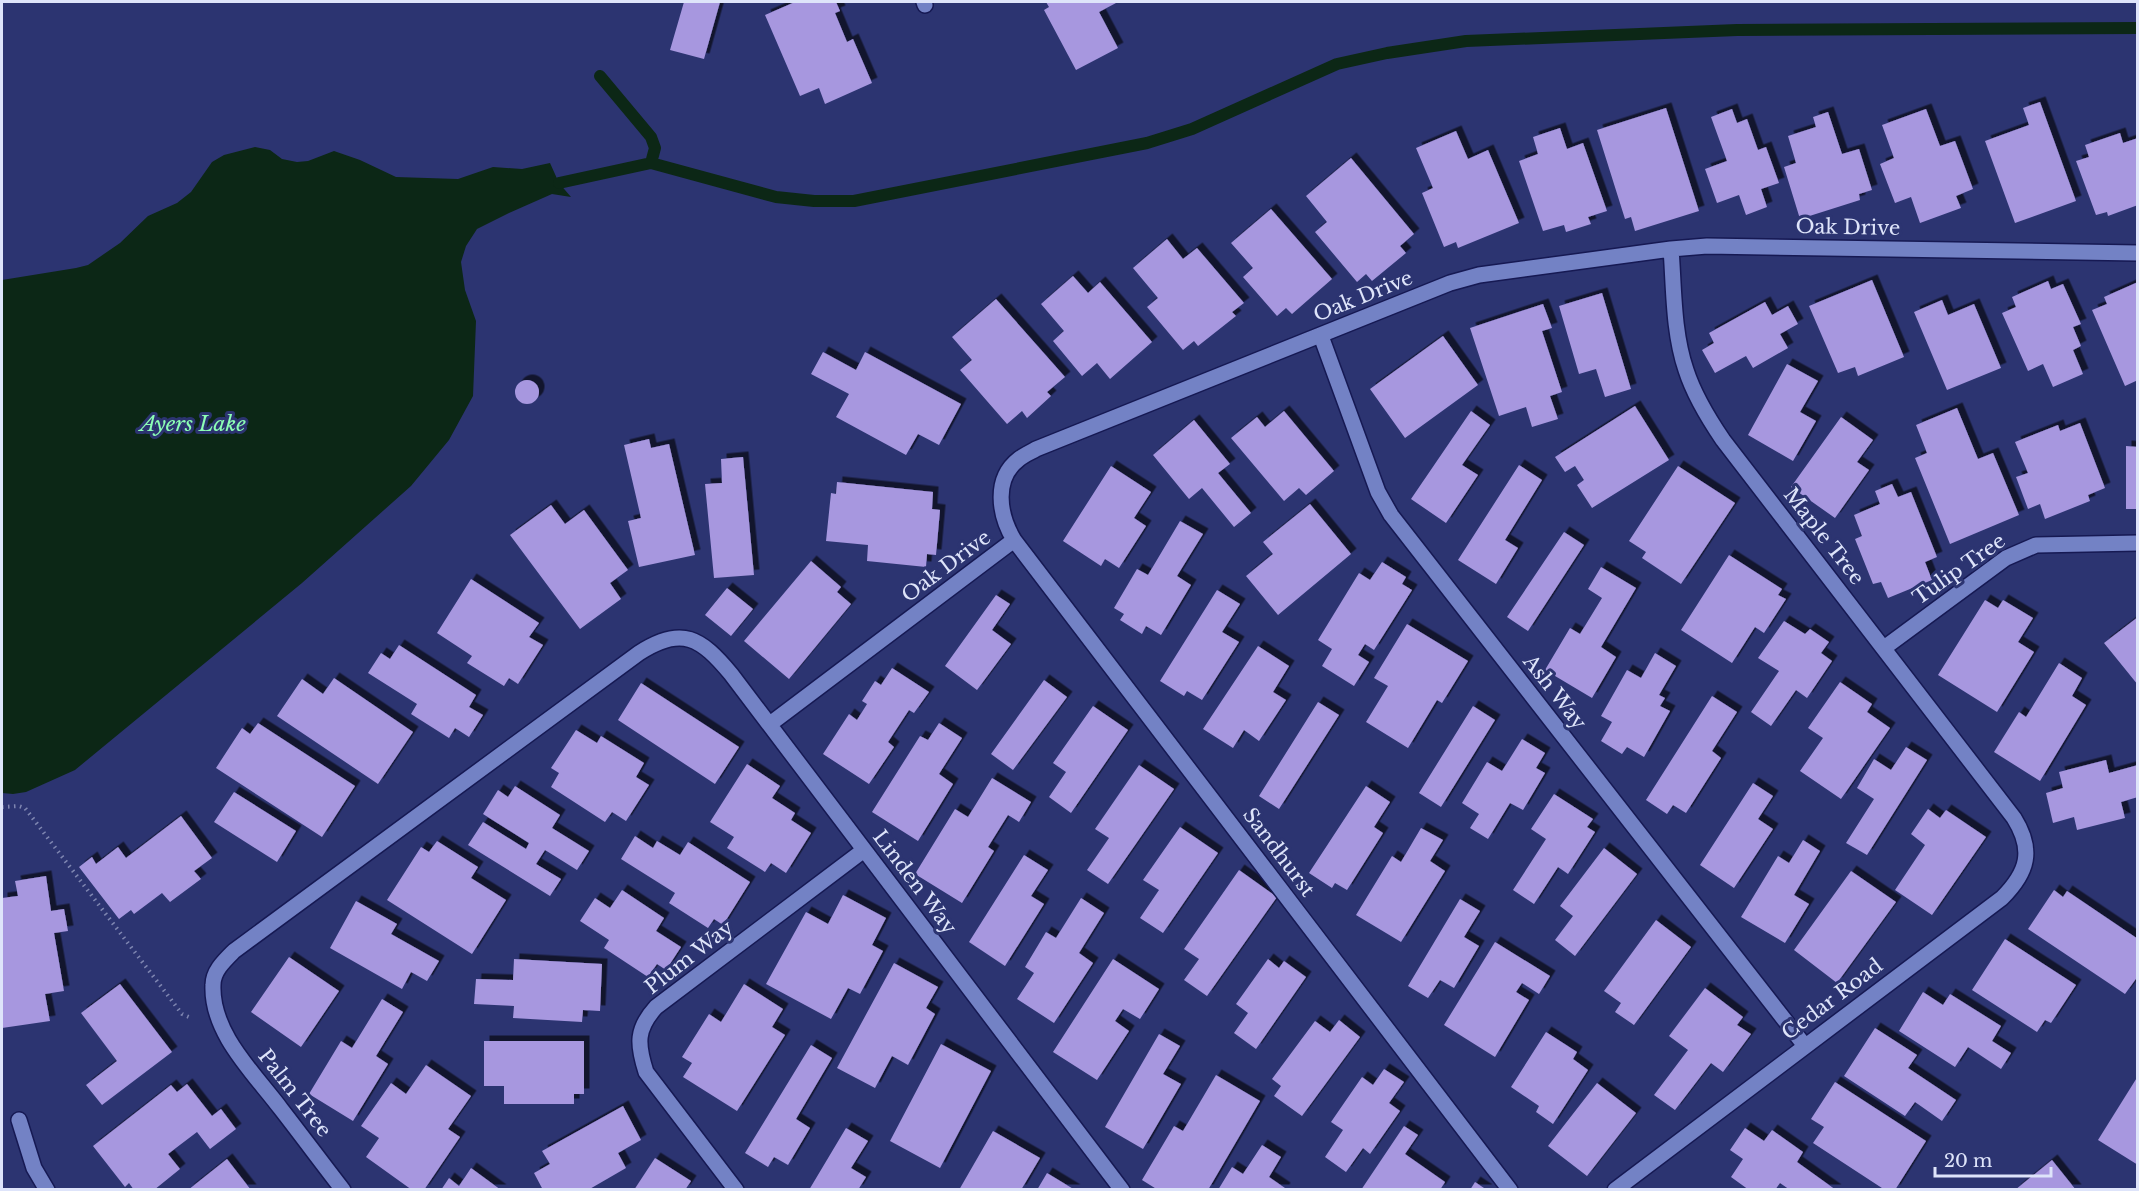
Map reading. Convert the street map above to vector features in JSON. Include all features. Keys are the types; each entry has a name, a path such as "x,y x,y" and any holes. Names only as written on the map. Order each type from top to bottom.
{"street":[{"name":"Oak Drive","path":"770,724 1014,540 1006,528 1001,500 1002,486 1008,471 1019,459 1036,449 1464,279 1671,249 1707,246 2138,253"},
{"name":"Maple Tree","path":"1671,249 1679,344 1685,368 1695,393 1723,440 2014,818"},
{"name":"Ash Way","path":"1321,336 1378,492 1391,515 1805,1046"},
{"name":"Sandhurst","path":"1014,540 1510,1190"},
{"name":"Tulip Tree","path":"1884,648 2006,558 2021,550 2036,545 2138,543"},
{"name":"Linden Way","path":"652,645 669,638 686,638 702,644 716,656 770,724 1122,1190"},
{"name":"Palm Tree","path":"343,1190 233,1046 219,1019 214,1001 213,983 216,971 234,951 652,645"},
{"name":"Cedar Road","path":"1615,1190 2002,898 2022,875 2027,847 2024,833 2014,818"},
{"name":"Plum Way","path":"736,1190 646,1072 641,1055 642,1026 656,1007 864,850"},
{"path":"19,1120 34,1168 47,1190"}],"path":[{"path":"2,807 25,808 183,1014 190,1018 219,1019"}],"water":[{"name":"Ayers Lake","path":"255,147 270,150 282,159 297,162 308,161 334,151 396,177 458,179 493,167 522,169 550,163 559,183 571,197 552,194 509,213 477,229 466,246 461,262 465,290 476,321 473,396 449,440 411,486 302,583 75,770 26,792 2,793 2,280 88,265 120,243 148,216 177,203 191,192 212,162 224,155"}],"building":[{"path":"684,2 720,2 704,59 670,50"},
{"path":"795,2 836,2 840,11 835,13 847,42 853,39 872,83 825,104 819,88 800,96 765,15"},
{"path":"1046,2 1115,2 1099,12 1118,48 1076,70 1044,10 1049,7"},
{"path":"2040,102 2076,201 2015,223 1985,141 2029,125 2023,108"},
{"path":"1666,108 1699,211 1635,231 1631,217 1625,219 1597,130"},
{"path":"1732,109 1737,123 1747,119 1758,150 1766,147 1779,183 1761,189 1767,207 1746,215 1739,195 1717,203 1705,169 1727,161 1711,117"},
{"path":"1926,109 1940,146 1955,141 1973,189 1956,196 1961,208 1920,223 1911,197 1895,203 1880,164 1894,158 1882,125"},
{"path":"1828,112 1842,154 1859,149 1872,190 1859,194 1860,200 1800,219 1784,167 1796,163 1788,136 1816,127 1813,117"},
{"path":"1560,128 1567,149 1583,143 1607,211 1588,217 1591,224 1566,232 1564,225 1543,231 1519,161 1538,154 1533,137"},
{"path":"1456,131 1468,159 1488,150 1519,223 1458,248 1456,242 1444,247 1422,193 1433,188 1416,148"},
{"path":"2120,133 2123,143 2138,138 2138,205 2108,216 2107,212 2096,215 2076,161 2089,157 2085,145"},
{"path":"1351,158 1414,234 1400,246 1406,253 1372,281 1366,274 1357,282 1315,232 1327,222 1306,196"},
{"path":"1271,209 1332,279 1292,314 1286,308 1277,316 1243,277 1253,268 1231,243"},
{"path":"1167,239 1183,259 1197,248 1244,303 1232,312 1236,316 1198,346 1194,341 1183,350 1147,307 1158,298 1133,268"},
{"path":"1073,276 1088,293 1100,282 1152,342 1110,379 1097,363 1082,376 1053,341 1064,331 1041,304"},
{"path":"1872,280 1904,357 1858,376 1855,367 1838,373 1809,306"},
{"path":"2048,281 2051,289 2063,284 2081,324 2073,327 2081,346 2073,350 2083,374 2053,387 2043,364 2028,371 2002,313 2016,307 2012,297"},
{"path":"2138,282 2138,380 2125,386 2092,310 2107,304 2104,297"},
{"path":"1602,293 1631,389 1605,397 1596,369 1579,374 1559,306"},
{"path":"996,299 1065,377 1047,392 1051,396 1027,418 1022,411 1007,424 960,370 972,360 952,337"},
{"path":"1942,300 1948,315 1974,304 2001,368 1947,390 1914,312"},
{"path":"1765,302 1772,315 1788,306 1798,324 1780,334 1788,348 1753,368 1746,356 1715,373 1702,350 1714,343 1709,333"},
{"path":"1543,304 1552,328 1542,331 1562,392 1550,396 1558,419 1532,427 1526,407 1499,416 1470,328"},
{"path":"1443,336 1478,385 1405,438 1370,389"},
{"path":"823,352 856,370 865,352 961,404 939,445 918,434 906,455 836,417 849,394 811,374"},
{"path":"1787,364 1818,381 1800,412 1816,421 1793,461 1748,435"},
{"path":"527,380 536,383 539,392 536,401 527,404 518,401 515,392 518,383"},
{"path":"1635,406 1669,460 1592,508 1577,485 1584,480 1575,466 1565,472 1555,457"},
{"path":"1957,408 1978,459 1993,453 2019,515 1950,544 1915,458 1927,453 1916,425"},
{"path":"1284,411 1334,471 1306,495 1299,488 1284,501 1231,438 1257,417 1265,427"},
{"path":"1471,411 1490,425 1462,465 1478,475 1446,523 1411,499"},
{"path":"1841,417 1873,440 1857,462 1869,470 1835,518 1791,487"},
{"path":"1194,420 1230,464 1218,473 1251,513 1234,527 1202,488 1189,499 1153,455"},
{"path":"2080,423 2105,488 2088,495 2090,501 2045,519 2040,504 2028,509 2016,477 2028,473 2015,442 2058,425 2060,431"},
{"path":"649,439 651,448 669,444 695,555 639,567 628,521 641,518 624,445"},
{"path":"2126,446 2138,447 2138,509 2126,509"},
{"path":"743,457 754,575 714,578 705,484 722,483 721,459"},
{"path":"1519,465 1542,480 1505,540 1518,548 1496,584 1458,560"},
{"path":"1111,466 1151,492 1134,518 1146,526 1119,568 1105,559 1101,566 1063,541"},
{"path":"1678,466 1735,503 1681,584 1642,558 1646,552 1629,541"},
{"path":"837,482 933,492 932,509 940,510 936,555 927,554 926,567 867,561 868,545 826,541 831,493 836,494"},
{"path":"1892,484 1898,497 1911,492 1937,557 1925,562 1932,580 1888,598 1881,582 1873,584 1855,539 1862,536 1854,515 1880,504 1875,491"},
{"path":"1310,504 1351,554 1278,615 1246,576 1273,554 1263,542"},
{"path":"551,505 565,524 584,510 628,570 610,583 621,599 580,629 510,535"},
{"path":"1180,521 1203,534 1177,576 1191,585 1161,635 1146,626 1142,634 1120,620 1124,614 1114,608 1137,569 1148,575"},
{"path":"1564,532 1584,545 1528,631 1507,617"},
{"path":"1729,555 1782,589 1778,595 1786,599 1764,633 1755,627 1732,663 1681,630"},
{"path":"811,561 841,587 837,592 851,604 789,679 744,641"},
{"path":"1382,562 1406,577 1402,584 1412,590 1374,650 1365,644 1358,655 1369,662 1354,686 1322,666 1332,649 1318,640 1359,573 1370,580"},
{"path":"1601,567 1636,588 1601,647 1616,657 1592,698 1545,670 1570,628 1580,634 1602,598 1588,589"},
{"path":"471,579 539,623 529,637 543,645 518,684 509,678 504,686 467,663 472,656 437,633"},
{"path":"727,588 753,609 731,636 705,615"},
{"path":"1217,590 1240,604 1222,632 1239,642 1202,700 1187,691 1184,696 1160,681"},
{"path":"996,595 1010,604 992,630 1011,644 977,690 945,666"},
{"path":"1985,600 1998,608 2003,600 2033,618 2018,642 2034,652 1997,712 1938,675"},
{"path":"2138,617 2138,685 2104,643"},
{"path":"1784,621 1805,634 1810,629 1829,642 1821,653 1832,661 1807,698 1796,690 1771,726 1751,712 1779,671 1758,658"},
{"path":"1407,624 1468,661 1442,703 1437,700 1408,748 1366,722 1388,686 1374,678"},
{"path":"399,645 476,695 469,707 483,715 469,737 455,728 449,738 411,714 417,704 368,673 381,653 390,659"},
{"path":"1258,646 1289,666 1273,692 1286,700 1259,741 1244,730 1233,748 1203,729"},
{"path":"1655,653 1676,666 1659,695 1665,698 1660,706 1670,711 1644,757 1627,747 1622,754 1601,741 1612,722 1601,716 1627,670 1641,678"},
{"path":"2059,663 2082,678 2072,696 2086,705 2040,781 1994,752 2019,712 2026,717"},
{"path":"892,668 929,692 914,713 909,710 888,742 894,747 869,784 823,754 849,714 857,720 867,704 862,701 875,681 881,685"},
{"path":"334,678 413,732 378,784 277,716 302,679 323,694"},
{"path":"1044,680 1067,697 1013,770 991,754"},
{"path":"1840,682 1872,704 1867,712 1890,728 1841,799 1800,771 1823,738 1808,728"},
{"path":"641,683 739,747 715,784 618,720"},
{"path":"1712,696 1737,712 1712,751 1721,758 1686,813 1673,805 1667,814 1646,800"},
{"path":"1318,702 1339,715 1279,809 1259,796"},
{"path":"1093,706 1128,730 1071,813 1049,797 1066,772 1053,763"},
{"path":"1473,706 1495,720 1441,807 1419,793"},
{"path":"258,723 355,786 322,837 216,768 242,728 250,734"},
{"path":"939,723 962,738 939,774 953,784 918,841 872,812 920,736 928,740"},
{"path":"576,730 597,743 601,736 644,763 636,777 649,785 626,821 612,812 605,822 551,787 559,773 551,768"},
{"path":"1522,739 1545,753 1536,768 1545,773 1523,810 1510,803 1488,839 1470,828 1479,814 1462,803 1487,762 1502,771"},
{"path":"1906,747 1927,760 1867,855 1846,843 1874,799 1857,788 1874,759 1891,770"},
{"path":"2106,760 2109,773 2138,765 2138,797 2121,802 2125,818 2077,830 2074,817 2053,823 2046,793 2063,788 2059,772"},
{"path":"747,764 780,786 772,798 795,813 791,820 811,833 786,873 771,863 765,872 727,848 734,837 710,822"},
{"path":"1139,765 1174,789 1108,884 1087,870 1109,838 1095,829"},
{"path":"992,778 1031,802 1019,822 1008,815 988,847 994,851 962,903 915,874 955,809 968,817"},
{"path":"1753,783 1773,796 1758,819 1773,829 1734,888 1700,865"},
{"path":"515,786 560,815 552,828 589,851 577,870 545,850 536,864 561,879 550,896 468,845 483,822 526,849 529,843 483,814 498,790 508,797"},
{"path":"1366,786 1390,802 1374,827 1383,833 1347,890 1335,883 1332,888 1309,873"},
{"path":"234,792 296,831 277,862 214,822"},
{"path":"1554,794 1593,819 1587,827 1595,832 1568,874 1558,867 1534,904 1513,890 1546,839 1531,829"},
{"path":"1928,809 1940,818 1946,810 1986,837 1932,915 1895,890 1925,845 1911,834"},
{"path":"181,816 212,858 194,871 201,879 170,902 162,893 134,914 131,910 119,919 79,867 92,857 96,864 118,847 126,858"},
{"path":"1180,827 1218,853 1163,933 1140,918 1159,890 1143,880"},
{"path":"1421,828 1443,840 1430,861 1445,871 1401,942 1356,915 1392,856 1401,862"},
{"path":"635,836 653,848 657,841 680,855 688,842 750,882 723,925 714,919 708,928 669,903 675,893 621,859"},
{"path":"1803,840 1820,851 1794,895 1809,904 1785,943 1741,917 1778,856 1789,863"},
{"path":"437,841 478,867 471,878 506,900 472,954 387,900 421,847 429,852"},
{"path":"1604,848 1637,874 1575,956 1555,940 1573,916 1560,906"},
{"path":"1024,855 1048,870 1031,896 1044,904 1005,966 969,942"},
{"path":"1239,870 1277,897 1207,996 1184,980 1199,959 1184,949"},
{"path":"1851,871 1896,902 1837,983 1794,950"},
{"path":"46,876 51,911 64,909 68,931 54,933 64,991 45,994 50,1021 2,1028 2,898 18,896 15,881"},
{"path":"622,890 664,918 656,931 681,947 666,970 657,964 648,977 604,948 609,940 580,921 595,898 610,908"},
{"path":"2054,890 2063,897 2067,891 2138,939 2138,976 2125,994 2028,929"},
{"path":"843,895 886,918 872,945 883,951 860,994 848,988 831,1019 766,984 806,912 828,924"},
{"path":"1081,898 1104,913 1079,953 1093,963 1054,1023 1017,999 1034,973 1025,967 1046,932 1056,938"},
{"path":"1460,899 1480,911 1464,937 1479,946 1454,988 1440,980 1428,998 1408,986"},
{"path":"356,901 397,924 391,934 439,961 427,981 411,972 402,989 330,948"},
{"path":"1656,920 1691,947 1634,1025 1615,1012 1621,1003 1604,991"},
{"path":"2005,939 2076,985 2051,1023 2045,1020 2037,1032 1972,990"},
{"path":"1495,942 1550,976 1539,994 1522,983 1516,992 1529,1000 1495,1057 1444,1025"},
{"path":"289,957 339,991 301,1047 251,1012"},
{"path":"514,959 602,964 600,1011 583,1010 582,1022 513,1018 514,1006 474,1004 476,979 513,980"},
{"path":"1113,959 1159,989 1140,1019 1123,1009 1115,1021 1129,1031 1097,1080 1053,1052"},
{"path":"1268,959 1279,968 1284,961 1306,977 1256,1049 1234,1033 1248,1013 1236,1004"},
{"path":"894,963 938,987 926,1008 935,1014 908,1065 892,1056 875,1088 837,1068"},
{"path":"120,984 172,1052 102,1105 86,1085 117,1061 81,1013"},
{"path":"744,984 783,1009 772,1027 785,1035 737,1111 683,1077 692,1063 682,1057 709,1014 721,1022"},
{"path":"1705,988 1743,1017 1737,1025 1751,1034 1723,1072 1711,1063 1675,1110 1654,1095 1688,1050 1669,1036"},
{"path":"1923,992 1943,1005 1950,994 2001,1026 1992,1041 2011,1053 2001,1069 1968,1047 1955,1067 1899,1031"},
{"path":"382,999 403,1012 376,1056 388,1064 353,1121 309,1094 341,1041 352,1048"},
{"path":"1339,1020 1360,1037 1302,1116 1274,1096 1281,1086 1272,1079 1315,1021 1330,1032"},
{"path":"1875,1028 1917,1055 1908,1068 1956,1100 1942,1121 1915,1102 1905,1116 1844,1076"},
{"path":"1546,1032 1577,1052 1573,1059 1588,1070 1553,1124 1536,1112 1539,1106 1511,1087"},
{"path":"1159,1034 1180,1046 1163,1074 1181,1084 1143,1149 1105,1127"},
{"path":"484,1041 584,1041 584,1094 574,1094 574,1104 504,1104 504,1086 484,1086"},
{"path":"941,1044 991,1071 940,1168 890,1141"},
{"path":"811,1045 832,1058 796,1119 810,1128 788,1165 774,1157 768,1167 745,1153"},
{"path":"426,1065 471,1096 448,1129 460,1137 424,1190 412,1190 366,1157 379,1138 361,1126 391,1083 406,1094"},
{"path":"1384,1069 1404,1082 1389,1103 1400,1111 1370,1154 1363,1148 1346,1172 1325,1157 1343,1130 1331,1122 1362,1077 1373,1085"},
{"path":"1216,1075 1260,1101 1208,1190 1158,1190 1142,1180 1174,1126 1183,1131"},
{"path":"2138,1076 2138,1165 2098,1140"},
{"path":"1835,1082 1926,1141 1895,1190 1885,1190 1813,1143 1824,1127 1811,1119"},
{"path":"1597,1083 1636,1113 1587,1176 1548,1146"},
{"path":"187,1084 212,1116 221,1109 236,1129 210,1149 197,1132 168,1154 180,1169 154,1190 134,1190 129,1183 125,1187 93,1146 171,1085 177,1092"},
{"path":"623,1106 641,1140 618,1153 626,1168 588,1190 543,1190 534,1173 550,1164 542,1151"},
{"path":"1404,1126 1418,1135 1405,1154 1445,1182 1440,1190 1361,1190"},
{"path":"846,1128 868,1141 851,1168 866,1177 858,1190 809,1190"},
{"path":"1745,1128 1764,1141 1772,1130 1803,1152 1797,1162 1836,1190 1790,1190 1780,1183 1775,1190 1749,1190 1731,1177 1743,1159 1730,1150"},
{"path":"993,1131 1040,1158 1021,1190 959,1190"},
{"path":"1262,1145 1281,1157 1269,1177 1285,1188 1284,1190 1218,1190 1232,1167 1243,1174"},
{"path":"655,1158 691,1181 685,1190 634,1190"},
{"path":"227,1159 251,1190 188,1190"},
{"path":"2052,1160 2076,1190 2015,1190"},
{"path":"471,1168 501,1190 441,1190 449,1178 459,1186"},
{"path":"1047,1173 1075,1190 1037,1190"},
{"path":"1475,1182 1487,1190 1470,1190"}],"waterway":[{"path":"651,163 776,197 814,201 854,201 1147,143 1192,129 1337,64 1387,53 1466,41 1737,30 2138,28"},
{"path":"559,183 651,163 655,148 651,137 600,76"}]}
